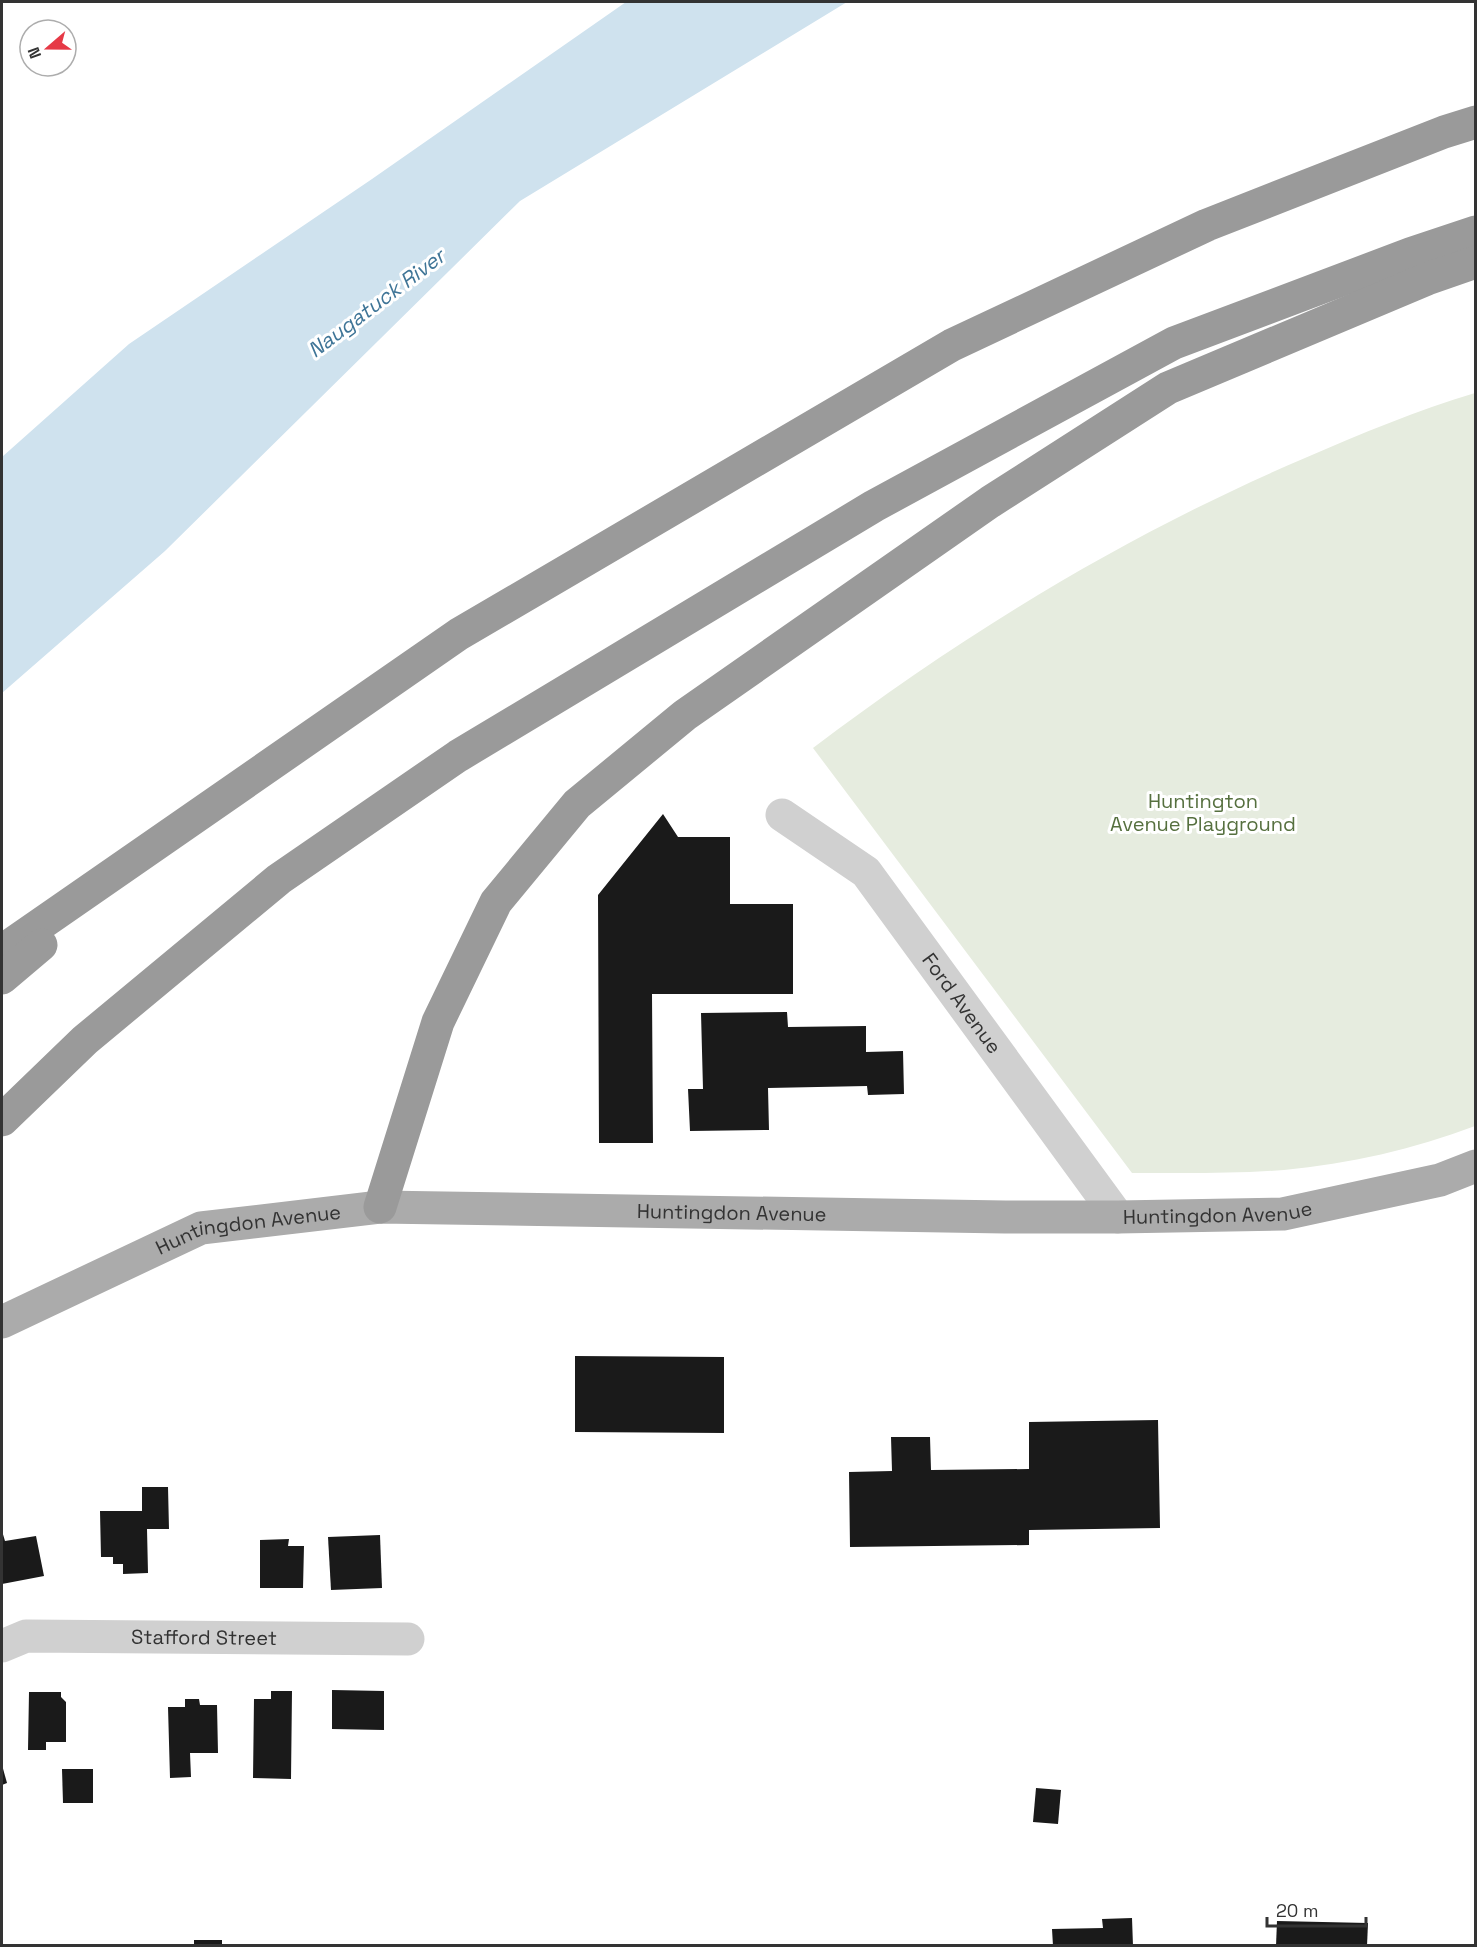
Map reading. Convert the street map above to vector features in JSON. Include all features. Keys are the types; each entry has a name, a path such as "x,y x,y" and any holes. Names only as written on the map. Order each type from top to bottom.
{"highway":[{"path":"2,951 459,634 952,345 1207,225 1443,132 1476,122"},
{"path":"2,1120 85,1041 279,879 468,750 874,506 1174,343 1410,254 1476,232"},
{"path":"380,1207 438,1022 496,902 578,804 695,708 990,502 1168,388 1427,279 1476,262"},
{"path":"2,978 214,803"}],"main road":[{"name":"Huntingdon Avenue","path":"2,1322 201,1228 380,1207 1118,1217 1283,1214 1440,1180 1476,1166"}],"street":[{"name":"Ford Avenue","path":"782,815 866,872 1118,1217"},
{"name":"Stafford Street","path":"2,1646 26,1636 408,1639"}],"green space":[{"name":"Huntington Avenue Playground","path":"1475,393 1475,1126 1429,1142 1333,1164 1246,1172 1132,1173 813,748 930,664 1050,588 1112,552 1240,487 1305,458 1368,431"}],"water":[{"name":"Naugatuck River","path":"626,2 847,2 520,201 165,551 2,693 2,457 129,344 372,179"}],"building":[{"path":"663,814 678,837 730,837 730,904 793,904 793,994 652,994 653,1143 599,1143 598,895"},
{"path":"787,1012 788,1027 866,1026 866,1052 903,1051 904,1094 868,1095 867,1086 768,1088 769,1130 690,1131 688,1089 703,1089 701,1013"},
{"path":"575,1356 724,1357 724,1433 575,1432"},
{"path":"1158,1420 1160,1528 1029,1530 1029,1545 850,1547 849,1472 892,1471 891,1437 930,1437 931,1470 1029,1469 1029,1422"},
{"path":"142,1487 168,1487 169,1529 147,1529 148,1573 123,1574 123,1564 113,1564 113,1557 101,1557 100,1511 142,1511"},
{"path":"2,1531 5,1541 36,1536 44,1576 2,1584"},
{"path":"380,1535 382,1588 331,1590 328,1537"},
{"path":"289,1539 288,1546 304,1546 303,1588 260,1588 260,1540"},
{"path":"332,1690 384,1691 384,1730 332,1729"},
{"path":"271,1691 292,1691 291,1779 253,1778 254,1699 271,1699"},
{"path":"29,1692 61,1692 61,1697 66,1702 66,1742 46,1742 46,1750 28,1750"},
{"path":"185,1699 199,1699 200,1705 217,1705 218,1753 190,1753 191,1777 170,1778 168,1707 185,1707"},
{"path":"2,1765 7,1783 2,1785"},
{"path":"62,1769 93,1769 93,1803 63,1803"},
{"path":"1036,1788 1061,1790 1058,1824 1033,1822"},
{"path":"1132,1918 1133,1946 1053,1946 1052,1929 1103,1928 1102,1919"},
{"path":"1277,1921 1368,1923 1367,1946 1276,1946"},
{"path":"194,1940 222,1940 222,1946 194,1946"}]}
